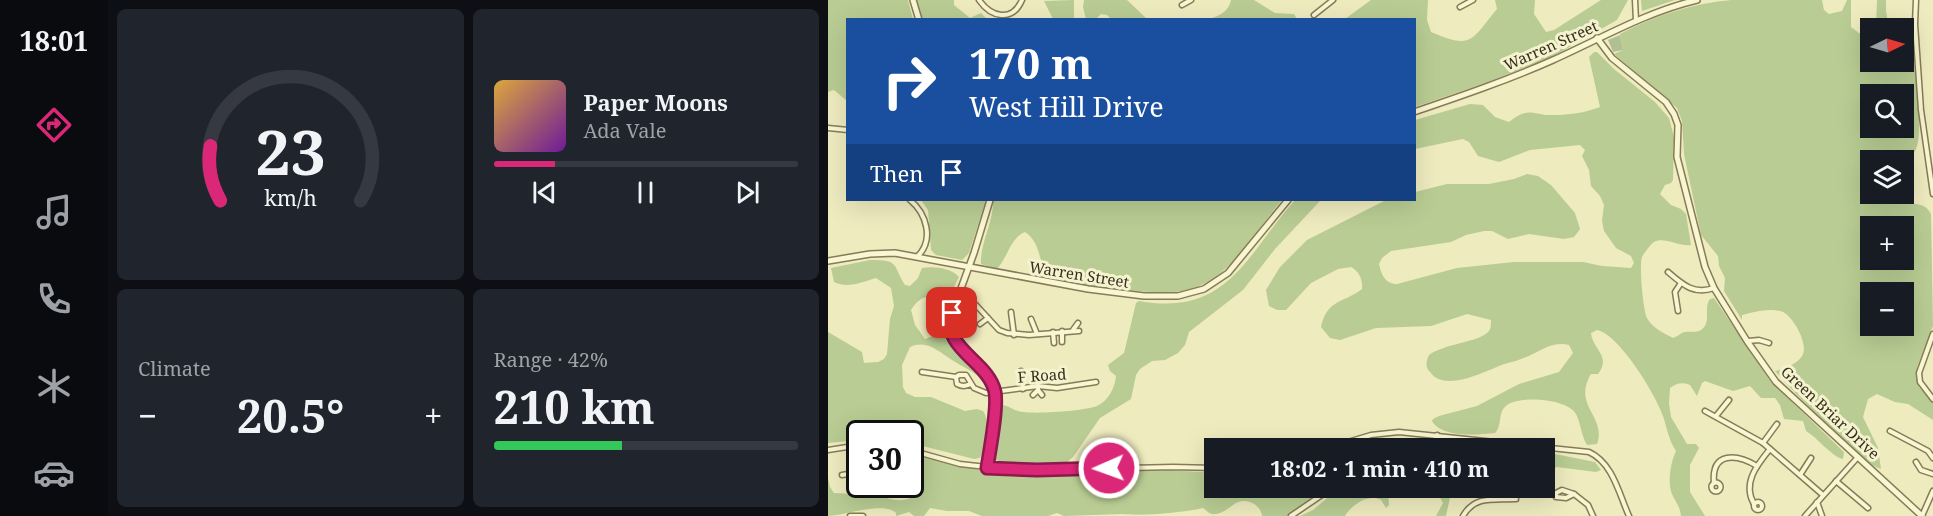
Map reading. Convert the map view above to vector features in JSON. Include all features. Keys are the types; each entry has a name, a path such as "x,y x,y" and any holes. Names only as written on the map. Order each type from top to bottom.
{"street":[{"path":"913,0 918,18"},
{"path":"979,0 991,14 1002,15 1017,8 1022,0"},
{"path":"1182,5 1191,0"},
{"path":"1314,15 1333,0"},
{"path":"1460,8 1473,0"},
{"path":"1635,0 1636,21"},
{"name":"Warren Street","path":"1416,111 1481,89 1553,60 1636,21 1697,0"},
{"path":"1916,0 1919,95 1933,194"},
{"name":"Green Briar Drive","path":"1598,38 1612,58 1666,102 1674,114 1678,124 1677,157 1697,241 1714,288 1747,341 1776,382 1922,516"},
{"path":"828,128 846,130"},
{"path":"911,201 923,215 927,232 924,251 917,257"},
{"path":"987,468 994,392 989,379 952,338 950,326 952,313 990,201"},
{"name":"Warren Street","path":"828,261 876,253 917,257 1117,293 1156,297 1187,295 1204,289 1228,273 1287,201"},
{"path":"1668,272 1693,290 1704,292 1714,288"},
{"path":"1678,311 1675,292 1681,283"},
{"path":"960,292 999,330 1014,335 1079,331"},
{"path":"935,300 952,313"},
{"path":"1011,312 1014,335"},
{"path":"980,324 988,318"},
{"path":"1031,319 1037,334"},
{"path":"1072,331 1078,323"},
{"path":"1062,331 1062,342"},
{"path":"1053,332 1054,342"},
{"path":"1933,334 1919,373 1920,382 1933,399"},
{"path":"1747,341 1760,340 1769,343"},
{"path":"1021,371 1023,389"},
{"path":"922,372 956,377 966,375 971,384 980,391 994,392"},
{"path":"956,377 957,384 960,386 971,384"},
{"path":"1067,381 1068,387"},
{"name":"F Road","path":"994,392 1068,387 1079,382 1093,384"},
{"path":"1033,395 1038,388 1042,395"},
{"path":"1716,416 1729,400"},
{"path":"1704,411 1763,443 1822,495"},
{"path":"1763,443 1777,424"},
{"path":"1890,431 1928,451 1933,458"},
{"path":"1365,438 1390,432 1589,452 1597,456 1608,467 1629,516"},
{"path":"828,450 846,447"},
{"path":"1754,504 1749,483 1757,466 1770,449"},
{"path":"924,454 960,464 987,468 1037,470 1204,468"},
{"path":"1714,483 1713,473 1724,459 1737,457 1757,466"},
{"path":"1805,516 1858,457"},
{"path":"1800,475 1811,458"},
{"path":"1916,462 1921,470 1933,474"},
{"path":"842,475 846,474"},
{"path":"1836,481 1868,508"},
{"path":"1922,516 1933,491"},
{"path":"1574,494 1588,505 1593,516"},
{"path":"1292,516 1318,498"},
{"path":"1463,516 1468,508 1479,501 1516,499"},
{"path":"1817,502 1822,516"},
{"path":"850,516 863,516"}],"green space":[{"path":"828,0 908,0 913,18 846,18 846,100 834,90 828,92"},
{"path":"917,0 954,0 954,5 970,18 921,18"},
{"path":"1074,0 1074,18 1052,18 1044,1"},
{"path":"1084,0 1127,0 1146,18 1110,18 1101,14 1097,18 1086,18"},
{"path":"1231,0 1254,0 1275,13 1294,14 1296,18 1212,18 1228,7"},
{"path":"1371,0 1428,0 1427,20 1431,32 1463,41 1476,35 1497,9 1495,0 1535,0 1534,14 1546,32 1554,30 1601,0 1628,0 1617,20 1552,57 1416,107 1416,18 1346,18"},
{"path":"1641,0 1675,0 1642,11"},
{"path":"1732,0 1822,0 1824,10 1829,14 1842,11 1847,0 1851,0 1851,27 1860,33 1860,72 1914,72 1914,68 1919,132 1914,153 1914,150 1860,150 1860,204 1914,204 1922,205 1931,214 1933,326 1917,367 1919,387 1933,401 1933,420 1908,404 1895,402 1877,394 1868,399 1863,417 1878,448 1881,469 1866,461 1775,371 1795,363 1803,354 1801,336 1789,317 1780,311 1766,310 1742,315 1742,320 1724,291 1725,278 1719,266 1718,256 1701,235 1684,154 1682,121 1677,108 1614,54 1623,50 1620,34 1674,11"},
{"path":"1877,0 1886,0 1887,18 1876,18"},
{"path":"981,13 986,18 970,18"},
{"path":"1620,35 1623,50 1613,52 1608,40"},
{"path":"1597,52 1655,102 1669,118 1674,137 1673,180 1665,185 1660,194 1671,205 1686,214 1691,245 1658,240 1642,257 1643,297 1647,318 1658,330 1673,338 1684,332 1699,331 1706,323 1708,303 1714,298 1771,382 1844,452 1843,459 1834,455 1806,431 1803,421 1784,419 1780,405 1775,398 1761,398 1750,386 1733,391 1705,381 1697,396 1690,385 1677,384 1670,388 1671,417 1687,444 1696,444 1699,448 1690,465 1690,492 1705,516 1681,516 1670,484 1671,466 1676,451 1659,406 1626,353 1606,334 1597,330 1591,333 1603,362 1598,374 1591,374 1586,385 1587,403 1598,426 1599,434 1597,444 1587,445 1576,414 1564,405 1544,400 1523,400 1507,405 1502,411 1495,433 1470,435 1452,433 1432,421 1439,416 1477,406 1519,384 1559,372 1573,353 1569,345 1552,345 1524,358 1473,376 1454,381 1444,380 1436,378 1428,370 1426,364 1429,355 1443,348 1482,336 1489,330 1491,320 1467,314 1431,326 1376,328 1340,340 1330,338 1321,327 1327,311 1362,289 1360,276 1351,267 1338,269 1311,283 1286,310 1277,310 1269,306 1266,290 1280,267 1307,240 1384,201 1416,201 1416,192 1447,184 1489,184 1527,174 1538,176 1551,185 1575,213 1580,229 1574,237 1564,239 1529,234 1508,239 1492,231 1484,231 1466,235 1451,242 1391,251 1382,258 1379,264 1384,278 1397,284 1457,268 1514,262 1583,262 1631,268 1634,263 1631,256 1616,248 1604,231 1602,221 1604,205 1591,186 1589,170 1582,156 1585,150 1580,145 1530,150 1499,162 1478,156 1469,142 1463,139 1416,149 1416,120 1470,104 1483,105 1495,117 1509,122 1522,114 1531,112 1565,115 1600,107 1589,57"},
{"path":"922,201 986,201 969,253 962,260 936,255 931,250 928,210"},
{"path":"993,201 1281,201 1245,248 1224,270 1212,279 1191,289 1161,292 1087,285 1053,278 1044,268 1035,243 1025,232 1012,243 997,269 981,264"},
{"path":"1294,201 1320,201 1275,249 1243,290 1189,332 1185,345 1178,353 1165,360 1152,361 1140,369 1136,375 1131,399 1100,418 1073,457 1065,464 1006,464 996,460 994,453 1001,405 1024,412 1045,412 1081,409 1101,404 1110,394 1116,376 1110,371 1108,365 1124,353 1136,303 1139,301 1169,304 1194,300 1215,291 1248,260"},
{"path":"870,260 891,262 905,285 910,286 918,278 922,268 942,268 959,277 948,299 945,301 931,296 926,297 918,301 911,310 915,325 925,339 940,333 937,318 941,317 945,323 950,344 984,379 983,382 973,372 937,350 927,345 916,345 910,347 902,365 903,387 906,393 915,397 931,397 965,411 977,409 983,411 987,428 980,458 974,459 924,446 924,420 846,420 846,441 828,443 828,332 862,352 864,363 878,362 887,354 890,319 894,306 891,288 876,278 855,284 839,284 834,282 831,268"},
{"path":"1555,454 1595,462 1601,470 1596,472 1555,468"},
{"path":"924,457 980,470 1019,473 1170,470 1204,472 1204,498 1313,498 1287,516 1262,516 1256,505 1240,501 1222,512 1213,514 1203,508 1151,514 1064,516 1057,513 1048,516 982,516 969,511 930,508 924,516 914,516 909,512 896,516 896,513 882,508 828,516 828,478 834,493 846,494 846,498 924,498"},
{"path":"1327,498 1371,498 1356,504 1345,516 1300,516 1313,510"},
{"path":"1376,498 1389,498 1389,505 1386,508 1381,500"},
{"path":"1450,498 1446,516 1436,516 1443,503 1441,499"}],"route":[{"path":"952,313 950,332 952,338 985,373 993,386 995,403 987,468 1037,470 1109,468"}]}
